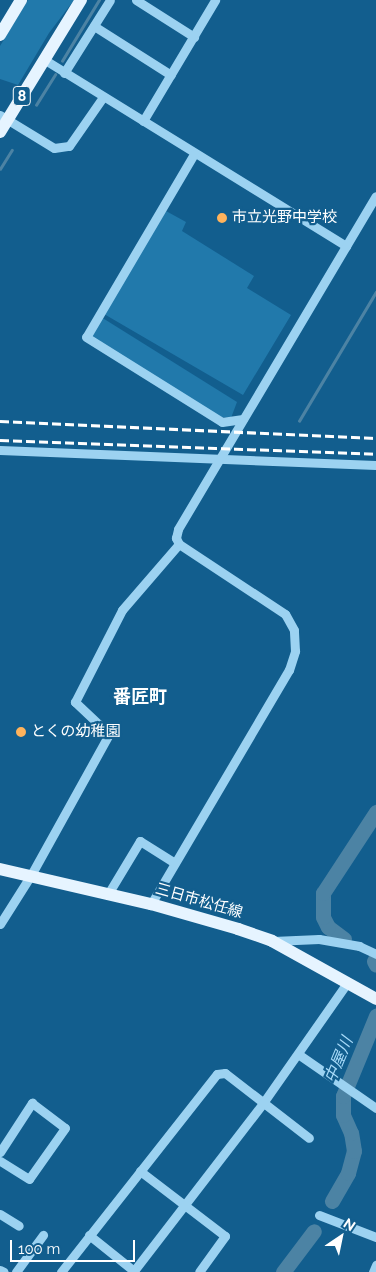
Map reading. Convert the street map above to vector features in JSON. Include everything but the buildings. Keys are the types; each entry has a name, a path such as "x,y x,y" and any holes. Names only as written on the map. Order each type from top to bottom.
{"main road":[{"path":"0,34 21,0"},
{"name":"8","path":"0,132 4,117 44,60 81,0"},
{"name":"三日市松任線","path":"0,869 209,919 272,941 376,999"}],"street":[{"path":"64,73 110,0"},
{"path":"136,0 194,37"},
{"path":"143,121 194,37 213,1"},
{"path":"94,26 171,75"},
{"path":"44,60 346,246"},
{"path":"4,117 54,148 69,146 103,97"},
{"path":"194,154 86,337 222,422 242,419"},
{"path":"151,904 289,670 296,651 294,630 285,614 179,544 176,538 178,529 376,196"},
{"path":"0,450 376,465"},
{"path":"0,924 31,875 109,734 75,702 122,610 179,544"},
{"path":"108,894 140,842 175,863"},
{"path":"272,941 319,939 359,946 376,954"},
{"path":"89,1235 134,1272 263,1103 347,983"},
{"path":"298,1054 376,1108"},
{"path":"61,1272 217,1074 225,1073 308,1138"},
{"path":"0,1152 32,1103 66,1128 29,1179 0,1160"},
{"path":"140,1171 225,1236 199,1272"},
{"path":"0,1214 19,1226"},
{"path":"319,1215 376,1237"},
{"path":"21,1270 43,1235"},
{"path":"373,1272 376,1265"},
{"path":"0,1270 4,1272"}],"shaded area":[{"path":"28,0 74,0 49,33 18,85 0,79 0,46"},
{"path":"166,211 186,222 182,231 254,276 247,288 291,315 243,395 104,314"},
{"path":"101,317 237,402 231,418 221,417 93,338 90,334"}],"waterway":[{"path":"62,61 99,0"},
{"path":"36,105 55,74"},
{"path":"0,169 12,150"},
{"path":"299,421 376,292"},
{"name":"中屋川","path":"344,939 328,927 323,917 323,893 376,812"},
{"name":"中屋川","path":"374,961 376,965"},
{"name":"中屋川","path":"332,1201 348,1173 354,1151 351,1133 343,1115 343,1096 376,1016"},
{"name":"中屋川","path":"283,1272 314,1231"}],"railway":[{"path":"0,421 376,438"},
{"path":"0,440 376,454"}],"place":[{"name":"市立光野中学校","path":"222,218"},
{"name":"とくの幼稚園","path":"21,732"}],"district":[{"name":"番匠町","path":"140,697"}]}
